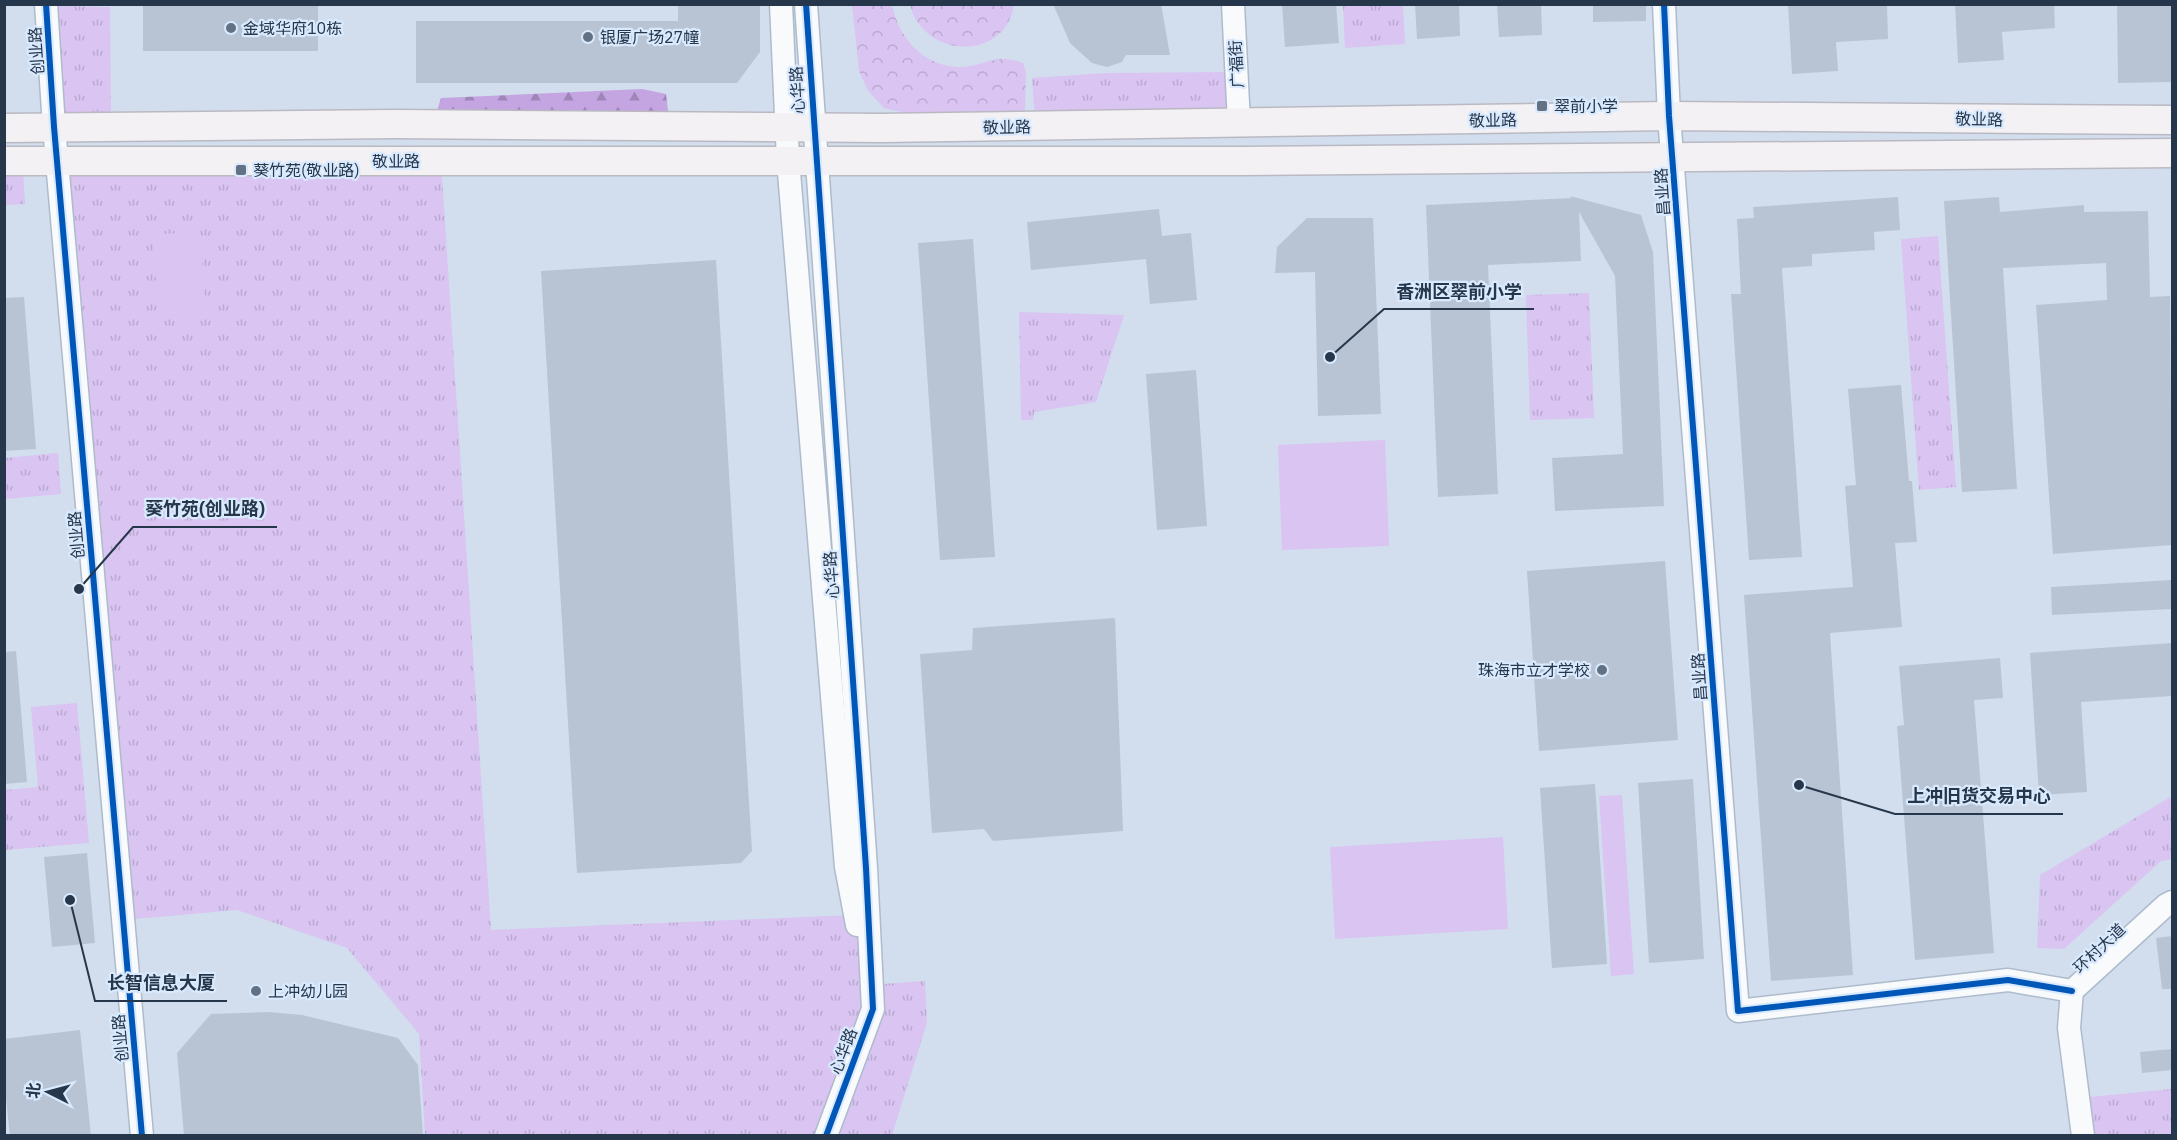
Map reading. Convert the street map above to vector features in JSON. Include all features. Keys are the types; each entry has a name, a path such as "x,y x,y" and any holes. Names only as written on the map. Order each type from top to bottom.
{"main road":[{"name":"敬业路","path":"4,128 395,124 800,128 1668,116 2172,120"},
{"name":"敬业路","path":"4,161 1241,161 2172,153"}],"street":[{"name":"创业路","path":"46,4 54,127 142,1136"},
{"name":"心华路","path":"781,4 800,128 865,856 873,1010 826,1136"},
{"name":"心华路","path":"800,128 806,4"},
{"name":"广福街","path":"1233,4 1239,123"},
{"name":"昌业路","path":"1664,4 1668,116 1738,1011 2008,981 2072,991"},
{"name":"环村大道","path":"2083,1136 2069,1028 2072,991 2172,902"}],"green space":[{"path":"910,4 1014,5 1008,24 996,37 981,44 964,47 947,44 931,36 918,23"},
{"path":"852,5 892,5 895,17 907,39 924,56 934,62 959,67 997,59 1023,63 1026,72 1025,113 911,114 884,108 868,91 859,71"},
{"path":"1343,5 1403,5 1405,44 1345,48"},
{"path":"54,6 110,7 111,112 57,112"},
{"path":"1230,72 1229,116 1035,119 1032,78 1105,73"},
{"path":"642,89 666,94 669,118 436,114 441,98"},
{"path":"57,161 441,161 491,930 855,915 873,1009 825,1135 425,1135 419,1034 347,948 237,910 124,920"},
{"path":"4,170 23,171 25,204 5,205"},
{"path":"200,231 206,313 159,317 152,235"},
{"path":"1938,236 1956,487 1919,490 1901,239"},
{"path":"1589,293 1594,418 1530,420 1526,295"},
{"path":"1019,312 1124,315 1096,402 1034,412 1033,420 1021,420"},
{"path":"1385,440 1389,546 1282,550 1278,445"},
{"path":"58,453 61,494 5,499 5,458"},
{"path":"77,703 89,843 5,850 5,790 38,787 31,707"},
{"path":"1622,795 1634,974 1611,976 1599,796"},
{"path":"2172,796 2172,859 2161,861 2064,949 2037,948 2040,875"},
{"path":"1503,837 1508,929 1335,939 1330,847"},
{"path":"925,981 927,1023 892,1135 836,1136 884,1012 883,984"},
{"path":"2172,1089 2172,1135 2094,1135 2090,1097"}],"building":[{"name":"金域华府10栋","path":"143,4 318,4 318,51 143,51"},
{"name":"银厦广场27幢","path":"678,4 760,4 760,52 737,83 416,83 416,21 678,21"},
{"path":"1053,4 1161,4 1170,55 1126,55 1122,62 1107,67 1092,63 1070,43"},
{"path":"1282,4 1336,4 1339,43 1285,47"},
{"path":"1415,4 1459,4 1460,36 1417,39"},
{"path":"1497,4 1541,4 1542,35 1499,37"},
{"path":"1593,4 1646,4 1646,21 1593,22"},
{"path":"1788,4 1887,4 1888,39 1836,42 1838,71 1792,74"},
{"path":"1955,4 2054,4 2055,28 2002,32 2004,60 1958,63"},
{"path":"2117,4 2172,4 2172,82 2118,83"},
{"path":"1570,196 1641,215 1653,252 1664,506 1555,511 1552,458 1623,454 1615,276 1579,212 1581,261 1488,265 1498,494 1438,497 1426,205 1572,198"},
{"path":"1898,197 1900,230 1874,232 1875,250 1812,254 1812,266 1782,268 1802,557 1749,560 1731,294 1741,294 1737,219 1754,218 1753,207"},
{"path":"1999,197 2000,212 2084,205 2084,212 2148,211 2150,297 2170,296 2172,545 2053,554 2036,305 2107,300 2106,263 2003,268 2017,489 1962,492 1944,201"},
{"path":"1159,209 1162,236 1191,233 1197,300 1150,304 1146,259 1031,270 1027,222"},
{"path":"1307,218 1373,218 1381,414 1318,416 1315,272 1275,273 1277,247"},
{"path":"973,239 995,557 940,560 918,243"},
{"path":"716,260 752,851 741,863 577,873 541,271"},
{"path":"24,297 36,449 4,451 4,298"},
{"path":"1196,370 1207,526 1157,530 1146,374"},
{"path":"1901,385 1917,542 1895,543 1902,627 1830,633 1853,975 1771,981 1744,595 1853,587 1845,486 1856,485 1848,389"},
{"path":"1665,561 1678,740 1539,751 1527,571"},
{"path":"2172,580 2172,609 2052,615 2051,587"},
{"path":"1115,618 1123,831 993,841 984,829 932,833 920,654 972,650 973,628"},
{"path":"2172,643 2172,696 2081,702 2087,792 2039,795 2030,653"},
{"path":"16,651 27,782 4,784 4,652"},
{"path":"2000,658 2003,698 1974,700 1994,953 1915,960 1897,726 1904,725 1899,666"},
{"path":"1693,779 1704,959 1649,963 1638,783"},
{"path":"1595,784 1607,964 1552,968 1540,788"},
{"path":"87,853 95,943 52,947 44,857"},
{"path":"2172,936 2172,989 2162,989 2156,938"},
{"path":"268,1012 302,1015 398,1038 418,1065 423,1136 184,1136 177,1053 211,1014"},
{"path":"80,1030 91,1136 10,1136 4,1080 4,1039"},
{"path":"2172,1049 2172,1070 2142,1073 2140,1052"}],"cycle path":[{"path":"46,4 54,127 142,1136"},
{"path":"806,4 866,868 873,1009 826,1136"},
{"path":"1664,4 1669,116 1738,1011 2008,980 2072,991"}],"place":[{"name":"金域华府10栋","path":"231,28"},
{"name":"银厦广场27幢","path":"588,37"},
{"name":"翠前小学","path":"1542,106"},
{"name":"葵竹苑(敬业路)","path":"241,170"},
{"name":"香洲区翠前小学","path":"1330,357"},
{"name":"葵竹苑(创业路)","path":"79,589"},
{"name":"珠海市立才学校","path":"1602,670"},
{"name":"上冲旧货交易中心","path":"1799,785"},
{"name":"长智信息大厦","path":"70,900"},
{"name":"上冲幼儿园","path":"256,991"}]}
